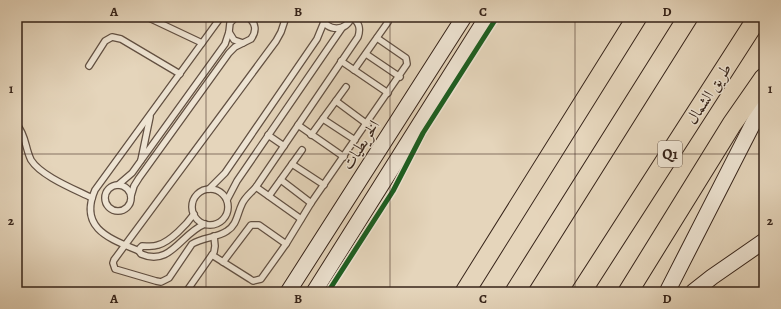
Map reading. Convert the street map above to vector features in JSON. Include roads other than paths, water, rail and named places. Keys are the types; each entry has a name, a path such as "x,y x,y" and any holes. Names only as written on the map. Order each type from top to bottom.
{"highway":[{"path":"465,292 637,17"},
{"path":"624,40 642,17"},
{"path":"515,292 688,17"},
{"name":"طريق الشمال","path":"582,292 758,17"},
{"path":"628,292 732,124 764,78"}],"main road":[{"name":"الخريطيات","path":"288,292 464,17"},
{"path":"314,292 488,17"},
{"path":"667,292 764,102"},
{"path":"693,292 764,241"}],"lane":[{"path":"147,17 202,44"},
{"path":"206,224 196,228 171,251 163,256 144,256 140,251 103,235 93,222 90,206 95,190 202,44 220,17"},
{"path":"236,17 230,23 225,44 140,162 129,176 118,185 110,188 107,192 106,201 110,208 118,211 127,208 131,200 134,186 139,178 229,54 235,47 251,39 254,35 254,19 248,17"},
{"path":"227,200 214,189 203,190 195,198 192,208 194,214 200,222 206,224 217,224 221,221 227,211 227,200 237,181 342,28 350,21 352,17 356,20 359,26 360,31 358,37 256,187 245,199 233,226 227,232 197,241 192,244 169,278 161,282 115,269 113,264 114,260 126,246 276,41 286,17"},
{"path":"322,18 332,28 342,28"},
{"path":"209,189 225,174 317,39 322,18"},
{"path":"354,70 388,22"},
{"path":"228,32 234,40 243,43"},
{"path":"89,66 104,41 112,37 121,39 180,74"},
{"path":"212,255 253,281 261,279 286,244 311,203 408,64 406,58 377,38"},
{"path":"366,54 400,77"},
{"path":"341,61 388,93"},
{"path":"311,135 346,87"},
{"path":"336,101 367,124"},
{"path":"140,162 150,115"},
{"path":"323,119 355,140"},
{"path":"17,125 25,138 29,155 40,170 92,198"},
{"path":"298,126 344,157"},
{"path":"268,135 284,146"},
{"path":"269,196 302,150"},
{"path":"292,164 324,185"},
{"path":"280,180 311,203"},
{"path":"118,185 126,188 131,196"},
{"path":"256,187 301,219"},
{"path":"140,251 142,246 154,246 164,243 188,222 194,214"},
{"path":"223,262 252,225 259,225 286,244"},
{"path":"186,292 212,255 215,246 214,236"}]}
